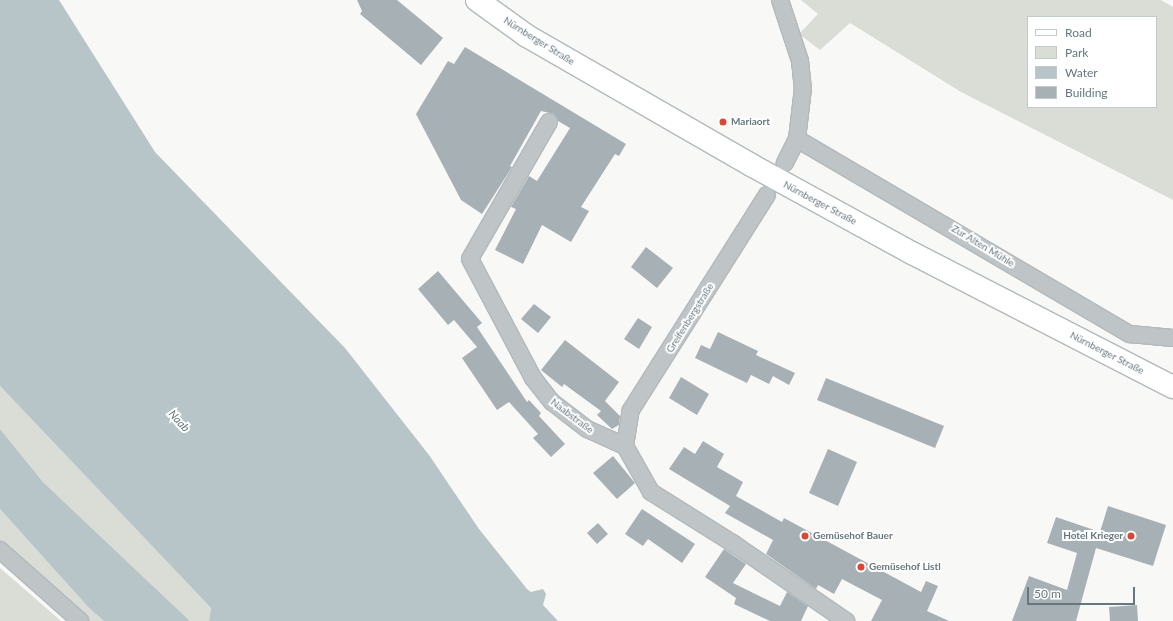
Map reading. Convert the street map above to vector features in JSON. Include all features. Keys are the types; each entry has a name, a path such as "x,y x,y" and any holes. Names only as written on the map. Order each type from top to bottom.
{"main road":[{"name":"Nürnberger Straße","path":"477,0 527,36 751,165 912,253 1173,387"}],"street":[{"path":"780,0 800,61 803,88 797,139 785,163"},
{"name":"Naabstraße","path":"549,122 470,259 511,341 533,378 552,402 594,433 625,446"},
{"name":"Zur Alten Mühle","path":"797,139 1130,334 1173,338"},
{"name":"Greifenbergstraße","path":"625,446 631,410 767,195"},
{"path":"625,446 651,492 734,544 846,621"},
{"path":"0,550 80,621"}],"green space":[{"path":"801,0 1161,0 1173,7 1173,200 961,92 850,23 820,50 799,34 818,14"},
{"path":"0,386 211,608 209,621 190,621 43,482 0,429"},
{"path":"0,509 89,608 104,621 87,621 0,541"},
{"path":"0,568 21,586 61,621 0,621"}],"water":[{"name":"Naab","path":"0,0 59,0 155,152 345,348 429,455 479,529 527,589 531,592 543,589 546,594 543,605 558,621 209,621 211,608 0,386"},
{"path":"0,429 43,482 190,621 104,621 89,608 0,509"}],"building":[{"path":"357,0 397,0 443,38 421,65 360,14 362,11"},
{"path":"465,47 626,144 619,156 615,154 581,207 589,211 571,242 542,225 523,264 495,250 516,209 511,207 529,176 537,181 570,128 558,121 554,114 541,111 510,166 512,167 482,214 461,200 416,114 448,61 454,64"},
{"path":"646,247 673,268 657,288 631,267"},
{"path":"438,271 482,323 477,327 527,402 529,400 541,413 539,416 565,444 551,457 533,438 538,434 509,402 497,410 462,358 477,347 454,320 448,325 418,289"},
{"path":"534,304 551,317 538,333 521,319"},
{"path":"638,318 652,327 639,349 624,339"},
{"path":"718,332 758,351 756,355 795,373 789,385 773,376 769,384 751,375 747,383 695,358 701,345 710,349"},
{"path":"565,340 619,382 605,401 620,416 619,425 612,429 597,415 601,411 564,384 562,387 541,370"},
{"path":"681,377 709,394 697,415 669,398"},
{"path":"826,378 944,426 935,448 817,400"},
{"path":"703,441 724,454 717,467 743,482 736,496 782,522 784,518 921,592 926,581 938,586 927,611 949,621 871,621 882,600 842,579 834,594 818,585 816,589 766,554 773,540 725,513 730,506 669,469 684,447 695,454"},
{"path":"828,449 857,462 838,506 809,493"},
{"path":"613,456 635,483 617,499 593,473"},
{"path":"1108,506 1166,525 1153,566 1096,548 1076,621 1012,621 1029,576 1067,590 1077,553 1047,543 1056,517 1100,532"},
{"path":"642,509 695,544 682,563 648,539 643,546 625,534"},
{"path":"598,523 608,534 597,544 587,533"},
{"path":"724,549 746,564 733,583 780,606 787,592 808,606 801,621 770,621 734,604 736,598 705,577"},
{"path":"1137,605 1138,621 1110,621 1109,607"}],"place":[{"name":"Mariaort","path":"723,122"},
{"name":"Gemüsehof Bauer","path":"805,536"},
{"name":"Hotel Krieger","path":"1131,536"},
{"name":"Gemüsehof Listl","path":"861,567"}]}
